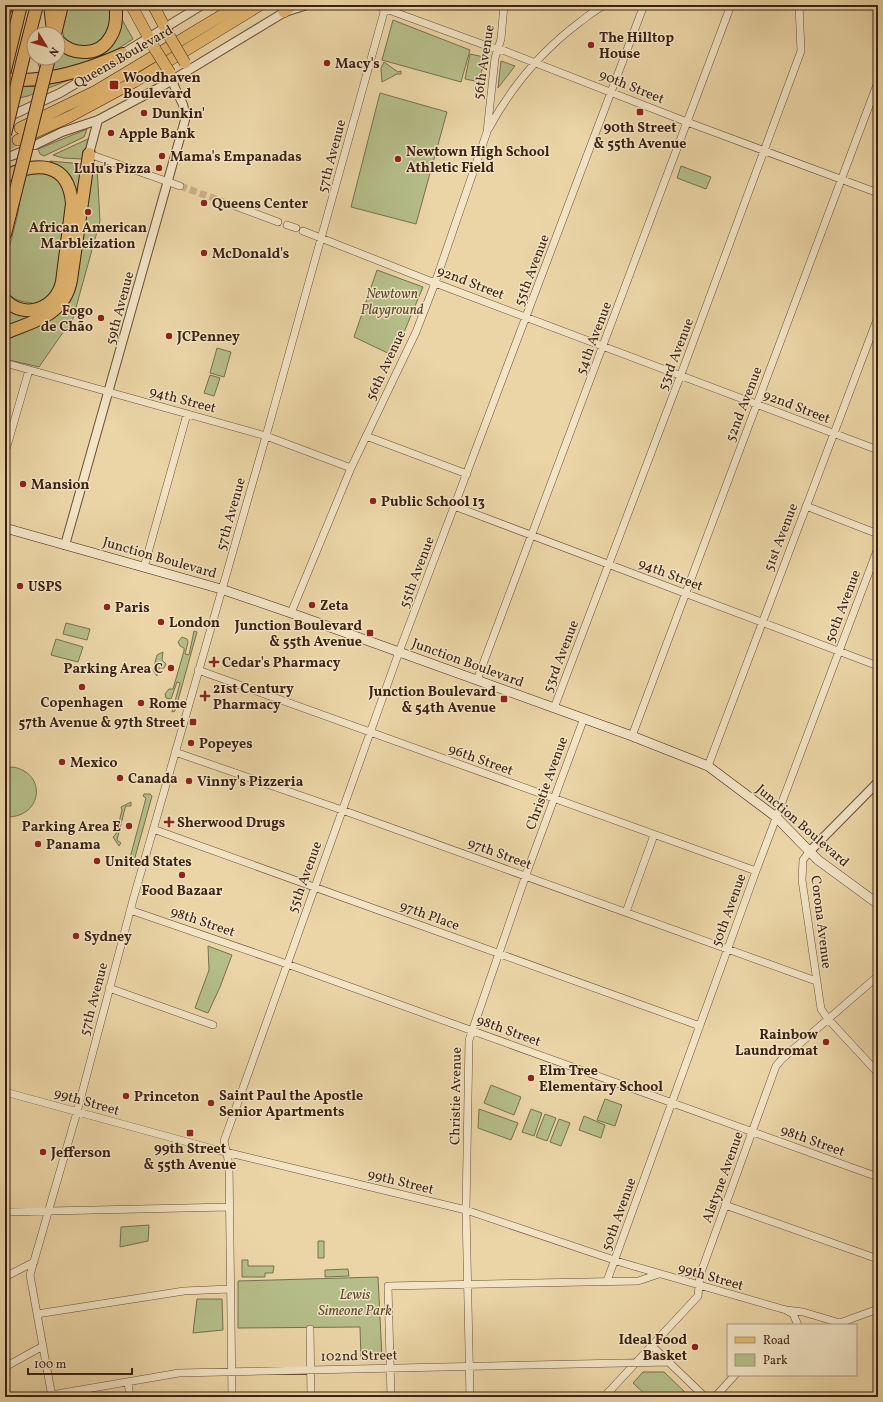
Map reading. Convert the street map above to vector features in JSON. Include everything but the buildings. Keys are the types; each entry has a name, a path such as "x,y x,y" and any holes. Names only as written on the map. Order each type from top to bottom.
{"highway":[{"path":"5,10 6,5"},
{"path":"5,68 21,5"},
{"path":"5,134 37,5"},
{"path":"50,5 53,26"},
{"path":"57,26 62,5"},
{"path":"66,48 76,52 88,52 99,49 108,41 113,32 116,21 116,5"},
{"path":"5,80 30,80 76,72 123,54"},
{"path":"5,231 33,140 47,66"},
{"path":"5,333 53,312 66,297 71,280 89,154"},
{"path":"5,176 29,167 49,168 65,181 70,191 72,204 62,282 58,294 52,302 35,310 23,310 5,300"}],"main road":[{"path":"131,5 171,76"},
{"path":"153,5 171,39 188,66"},
{"name":"Queens Boulevard","path":"20,128 96,91 239,5"},
{"name":"Queens Boulevard","path":"18,140 33,140 69,117 134,82 260,5"},
{"name":"Junction Boulevard","path":"5,528 221,589 584,718 708,766 776,817 810,852 878,904"}],"street":[{"name":"Queens Boulevard","path":"5,119 82,81 149,37 202,5"},
{"name":"Queens Boulevard","path":"33,140 98,120 188,66 295,5"},
{"path":"288,9 308,5"},
{"name":"90th Street","path":"375,5 386,7 534,62 687,122 878,193"},
{"name":"56th Avenue","path":"291,613 366,436 416,332 435,283 487,132 495,58 501,39 504,5"},
{"path":"487,132 506,98 534,62 567,32 605,5"},
{"name":"55th Avenue","path":"232,1397 229,1289 229,1164 224,1141 370,732 644,5"},
{"name":"54th Avenue","path":"477,680 604,347 731,5"},
{"name":"53rd Avenue","path":"554,708 681,375 801,51 799,5"},
{"name":"57th Avenue","path":"52,1396 30,1275 77,1112 130,910 266,436 386,7"},
{"name":"59th Avenue","path":"65,545 108,392 120,355 186,112 185,106 176,92 171,76"},
{"name":"52nd Avenue","path":"632,736 878,82"},
{"path":"98,120 89,154 180,186"},
{"path":"11,156 21,152"},
{"path":"235,206 278,222"},
{"name":"92nd Street","path":"287,225 322,237 435,283 878,450"},
{"name":"51st Avenue","path":"708,766 878,318"},
{"name":"94th Street","path":"5,363 266,436 352,468"},
{"path":"5,453 29,370"},
{"path":"144,567 187,414"},
{"path":"366,436 467,474"},
{"name":"94th Street","path":"454,506 878,666"},
{"path":"806,506 878,534"},
{"name":"50th Avenue","path":"607,1282 756,871 878,548"},
{"name":"96th Street","path":"198,670 756,871"},
{"name":"Christie Avenue","path":"470,1397 466,1210 469,1040 526,876 584,718"},
{"name":"97th Street","path":"175,752 342,810 816,981"},
{"name":"Corona Avenue","path":"878,782 803,860 802,880 816,981 822,1009 828,1019 878,1073"},
{"name":"97th Place","path":"153,829 700,1026"},
{"path":"626,912 654,835"},
{"name":"98th Street","path":"130,910 287,964 878,1177"},
{"name":"Alstyne Avenue","path":"604,1397 698,1296 700,1275 776,1066 782,1059 878,976"},
{"path":"109,988 213,1025"},
{"name":"99th Street","path":"5,1092 226,1152 466,1210 615,1261 786,1310 803,1312 837,1324"},
{"path":"725,1205 878,1259"},
{"path":"5,1212 229,1207"},
{"path":"5,1277 34,1262"},
{"path":"391,1397 388,1286 638,1281 659,1274"},
{"path":"37,1314 184,1291 229,1289"},
{"path":"837,1324 878,1309"},
{"path":"786,1310 792,1314 797,1324"},
{"path":"310,1329 311,1397"},
{"path":"5,1367 43,1346"},
{"path":"652,1346 705,1397"},
{"name":"102nd Street","path":"52,1396 179,1373 669,1362"},
{"path":"715,1397 734,1376"},
{"path":"128,1382 130,1397"}],"green space":[{"path":"56,5 108,5 113,13 107,38 89,49 69,43 66,40 66,26 61,26"},
{"path":"120,16 133,39 96,63 42,74 39,66 66,66 66,47 89,57"},
{"path":"393,20 470,50 461,82 382,60"},
{"path":"470,54 484,57 480,82 465,79"},
{"path":"501,61 515,66 498,88"},
{"path":"384,62 398,72 401,71 401,74 397,74 382,82 381,68"},
{"path":"69,78 69,80 28,96 5,101 5,87 32,85"},
{"name":"Newtown High School Athletic Field","path":"380,93 447,112 416,224 351,207"},
{"path":"87,129 84,137 44,156 40,154 38,149"},
{"path":"88,139 83,159 63,158 53,155"},
{"path":"50,161 83,164 77,198 60,169"},
{"path":"92,166 97,167 100,221 70,329 66,328 39,367 5,359 5,338 47,320 63,307 70,298 75,287"},
{"path":"681,166 711,177 706,189 677,178"},
{"path":"35,170 57,177 69,201 61,275 48,300 32,305 32,303 18,300 9,295 5,285 5,276 24,174"},
{"name":"Newtown Playground","path":"377,270 423,287 394,356 354,337"},
{"path":"5,303 35,316 5,326"},
{"path":"217,348 231,352 224,377 210,373"},
{"path":"210,375 220,378 214,396 204,393"},
{"path":"66,623 90,629 87,640 63,634"},
{"path":"194,631 197,632 175,711 172,712 180,683 177,682 171,699 166,698 165,694 169,689 173,689 184,651 184,648 180,646 178,642 182,637 187,639 188,642 185,654 189,655"},
{"path":"56,639 83,647 78,662 51,655"},
{"path":"163,652 162,660 166,664 164,668 159,668 157,676 153,670 157,655"},
{"path":"13,767 24,771 31,777 36,785 36,794 34,803 28,810 19,815 5,817 5,768"},
{"path":"144,794 150,794 152,796 134,861 132,863 125,858 130,858 146,798 143,796"},
{"path":"131,802 131,806 126,806 125,808 117,840 121,843 119,846 113,837 116,834 122,810 121,807"},
{"path":"208,946 232,955 208,1013 195,1008 209,970"},
{"path":"491,1085 521,1097 514,1115 484,1103"},
{"path":"605,1099 622,1105 615,1126 597,1120"},
{"path":"479,1109 518,1123 511,1140 478,1128"},
{"path":"531,1109 542,1113 534,1136 522,1132"},
{"path":"545,1114 556,1118 547,1141 536,1137"},
{"path":"584,1116 605,1125 601,1138 579,1130"},
{"path":"559,1119 570,1123 561,1146 550,1142"},
{"path":"149,1225 148,1241 120,1247 121,1227"},
{"path":"318,1241 324,1241 324,1258 318,1258"},
{"path":"242,1260 248,1260 248,1266 274,1266 273,1273 265,1273 265,1277 242,1277"},
{"path":"348,1269 349,1276 325,1277 325,1270"},
{"name":"Lewis Simeone Park","path":"378,1277 382,1358 361,1359 360,1327 238,1328 238,1281"},
{"path":"197,1299 222,1299 223,1330 193,1333"},
{"path":"643,1372 664,1372 690,1397 648,1397 633,1383"}],"tunnel":[{"path":"5,145 18,140"},
{"path":"180,186 235,206"}],"place":[{"name":"The Hilltop House","path":"591,45"},
{"name":"Macy's","path":"327,63"},
{"name":"Woodhaven Boulevard","path":"114,85"},
{"name":"90th Street & 55th Avenue","path":"640,112"},
{"name":"Dunkin'","path":"144,113"},
{"name":"Apple Bank","path":"111,133"},
{"name":"Mama's Empanadas","path":"162,156"},
{"name":"Newtown High School Athletic Field","path":"398,159"},
{"name":"Lulu's Pizza","path":"159,168"},
{"name":"Queens Center","path":"204,203"},
{"name":"African American Marbleization","path":"88,212"},
{"name":"McDonald's","path":"204,253"},
{"name":"Fogo de Chão","path":"101,318"},
{"name":"JCPenney","path":"169,336"},
{"name":"Mansion","path":"23,484"},
{"name":"Public School 13","path":"373,501"},
{"name":"USPS","path":"20,586"},
{"name":"Zeta","path":"312,605"},
{"name":"Paris","path":"107,607"},
{"name":"London","path":"161,622"},
{"name":"Junction Boulevard & 55th Avenue","path":"370,633"},
{"name":"Cedar's Pharmacy","path":"214,662"},
{"name":"Parking Area C","path":"171,668"},
{"name":"Copenhagen","path":"82,687"},
{"name":"21st Century Pharmacy","path":"205,696"},
{"name":"Junction Boulevard & 54th Avenue","path":"504,699"},
{"name":"Rome","path":"141,703"},
{"name":"57th Avenue & 97th Street","path":"193,722"},
{"name":"Popeyes","path":"191,743"},
{"name":"Mexico","path":"62,762"},
{"name":"Canada","path":"120,778"},
{"name":"Vinny's Pizzeria","path":"189,781"},
{"name":"Sherwood Drugs","path":"169,822"},
{"name":"Parking Area E","path":"129,826"},
{"name":"Panama","path":"38,844"},
{"name":"United States","path":"97,861"},
{"name":"Food Bazaar","path":"182,875"},
{"name":"Sydney","path":"76,936"},
{"name":"Rainbow Laundromat","path":"826,1042"},
{"name":"Elm Tree Elementary School","path":"531,1078"},
{"name":"Princeton","path":"126,1096"},
{"name":"Saint Paul the Apostle Senior Apartments","path":"211,1103"},
{"name":"99th Street & 55th Avenue","path":"190,1133"},
{"name":"Jefferson","path":"43,1152"},
{"name":"Ideal Food Basket","path":"695,1347"}]}
